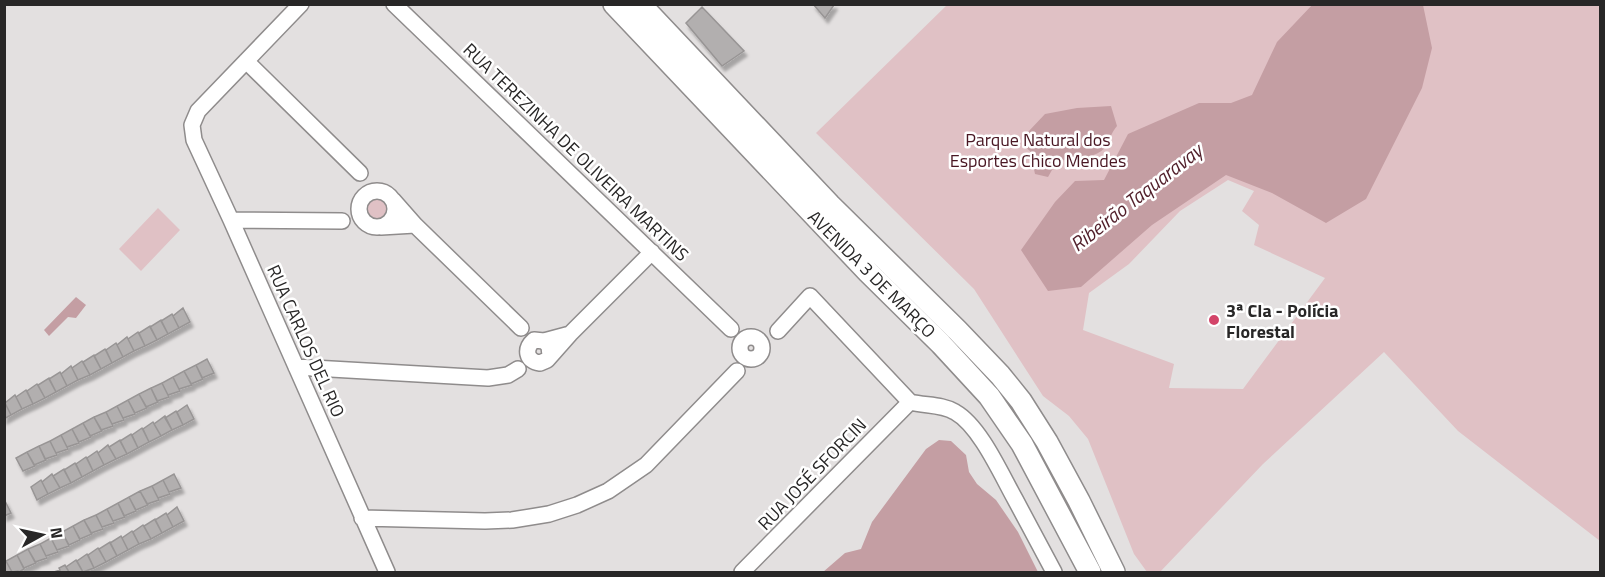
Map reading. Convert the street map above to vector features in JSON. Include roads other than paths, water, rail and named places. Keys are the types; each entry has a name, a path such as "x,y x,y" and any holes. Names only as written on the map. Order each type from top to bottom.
{"main road":[{"name":"AVENIDA 3 DE MARÇO","path":"614,4 868,273 949,352 989,396 1022,444 1090,573"},
{"name":"AVENIDA 3 DE MARÇO","path":"640,4 830,205 1000,375 1021,401 1047,442 1114,573"}],"street":[{"path":"301,4 246,61 360,174 389,196 415,225 535,344 549,346 545,360"},
{"name":"RUA TEREZINHA DE OLIVEIRA MARTINS","path":"394,4 750,347"},
{"name":"RUA CARLOS DEL RIO","path":"246,61 198,111 192,125 194,140 387,573"},
{"path":"342,221 361,202 367,193 376,190 389,196 395,210 394,216 391,221 375,226 361,218 361,202 360,174"},
{"path":"231,220 342,221 375,226 415,225"},
{"path":"296,367 488,378 508,375 518,369 545,360 652,252"},
{"path":"362,518 513,520 549,514 608,491 646,465 737,371 750,347 778,331 810,296 910,402 952,410 973,428 1004,479 1054,573"},
{"path":"518,369 535,344 570,334"},
{"path":"535,344 529,358 532,361 545,360"},
{"name":"RUA JOSÉ SFORCIN","path":"742,573 910,402"}],"water":[{"name":"Ribeirão Taquaravay","path":"1313,4 1423,5 1432,48 1422,88 1366,199 1326,223 1272,193 1226,175 1152,225 1081,287 1048,291 1021,250 1055,202 1075,181 1104,180 1128,134 1199,103 1231,103 1252,95 1277,42"},
{"path":"1111,106 1117,126 1107,145 1101,151 1075,161 1072,157 1056,163 1048,177 1035,174 1030,151 1024,146 1028,132 1045,114 1077,108"},
{"path":"76,297 86,305 76,318 68,317 49,336 44,330"},
{"path":"939,440 951,441 966,455 969,472 977,484 996,500 1018,532 1038,572 823,572 845,553 861,549 872,522 926,449"}],"place":[{"name":"3ª CIa - Polícia Florestal","path":"1214,320"}],"park label":[{"name":"Parque Natural dos Esportes Chico Mendes","path":"1038,149"}]}
